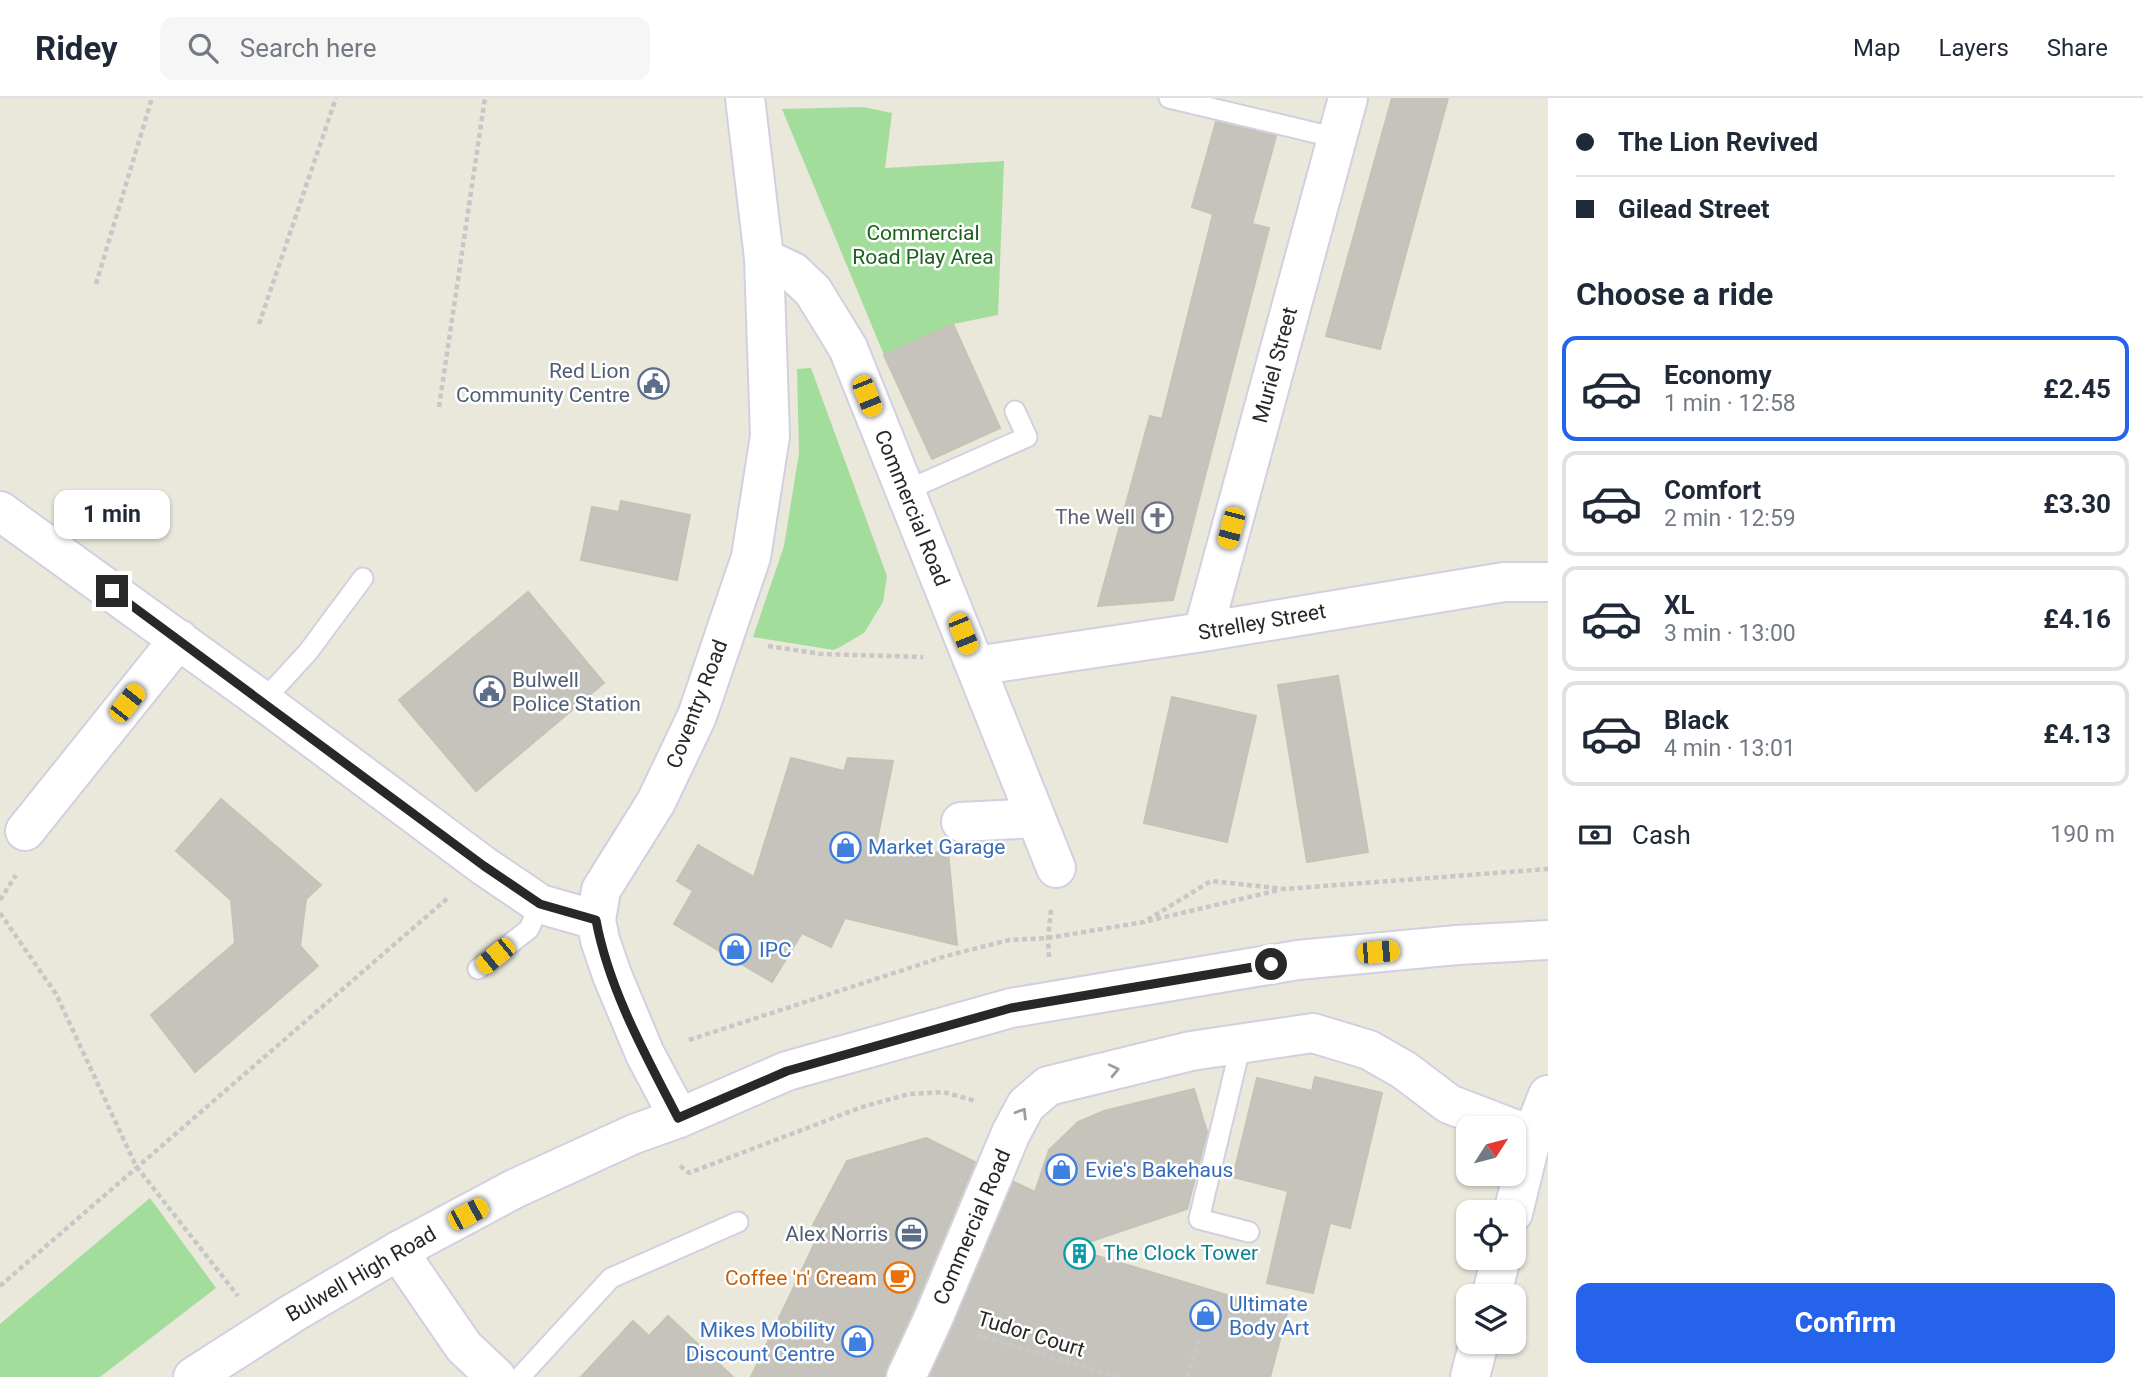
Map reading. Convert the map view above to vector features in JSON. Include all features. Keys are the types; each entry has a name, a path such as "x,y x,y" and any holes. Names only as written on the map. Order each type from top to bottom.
{"street":[{"path":"745,98 764,258"},
{"name":"Muriel Street","path":"1203,632 1348,98"},
{"name":"Commercial Road","path":"764,258 793,272 813,291 848,348 1056,868"},
{"name":"Coventry Road","path":"678,1118 645,1054 612,975 596,920 601,890 656,802 697,716 751,557 770,436 764,258"},
{"path":"0,511 263,701 484,866 540,904 596,920"},
{"name":"Strelley Street","path":"974,662 1203,632 1504,582 1548,582"},
{"path":"25,831 178,639"},
{"path":"961,822 1036,818"},
{"name":"Bulwell High Road","path":"193,1377 293,1312 398,1251 514,1189 634,1134 787,1071 1011,1008 1298,960 1457,945 1548,940"},
{"path":"1037,1095 1191,1051 1312,1033 1369,1050 1404,1070 1449,1104 1532,1136"},
{"name":"Commercial Road","path":"906,1377 1011,1133 1037,1095"},
{"path":"1516,1200 1532,1136 1548,1095"},
{"path":"398,1251 464,1347 496,1377"},
{"path":"1470,1377 1476,1354"}],"lane":[{"path":"1169,98 1337,138"},
{"path":"905,491 1027,437 1015,411"},
{"path":"263,701 307,652 363,578"},
{"path":"478,970 529,929 540,904"},
{"path":"1241,1044 1199,1219 1249,1232"},
{"path":"520,1377 611,1278 738,1222"}],"path":[{"path":"96,284 152,98"},
{"path":"259,324 336,98"},
{"path":"439,407 485,98"},
{"path":"782,649 821,654 974,662"},
{"path":"0,1286 135,1166 484,866"},
{"path":"645,1054 946,956 1009,940 1048,938 1144,922 1284,889 1548,869"},
{"path":"1144,922 1211,881 1284,889"},
{"path":"0,913 56,994 135,1166 243,1301"},
{"path":"634,1134 689,1173 862,1108 909,1094 943,1092 989,1105 1037,1095"},
{"name":"Tudor Court","path":"933,1319 977,1335 1119,1377"},
{"path":"1187,1377 1200,1336"}],"green space":[{"name":"Commercial Road Play Area","path":"863,107 892,113 885,168 1004,161 998,315 953,324 884,355 782,109"},
{"path":"811,368 887,576 883,602 864,633 834,650 753,637 784,546 799,453 797,369"},
{"path":"150,1198 216,1288 100,1377 0,1377 0,1324"}],"building":[{"path":"1392,98 1448,98 1380,349 1326,336"},
{"path":"1216,122 1276,136 1252,224 1269,228 1173,600 1098,606 1150,416 1162,419 1213,214 1192,207"},
{"path":"953,324 1000,428 932,459 884,355"},
{"path":"621,501 690,515 677,580 581,560 592,507 619,512"},
{"path":"528,592 604,683 476,791 399,700"},
{"path":"1338,676 1368,852 1307,862 1278,685"},
{"path":"1172,697 1256,716 1227,842 1144,823"},
{"path":"791,758 844,771 848,758 893,761 874,855 948,852 957,945 845,918 831,947 802,933 772,982 674,924 693,891 677,881 698,845 754,877"},
{"path":"221,799 321,885 306,899 300,946 318,966 195,1072 151,1015 235,943 231,900 176,851"},
{"path":"1315,1077 1382,1093 1350,1228 1330,1223 1313,1293 1267,1283 1288,1191 1233,1177 1257,1078 1312,1091"},
{"path":"1194,1089 1207,1132 1187,1209 1071,1248 1287,1313 1270,1377 930,1377 1014,1182 1035,1192 1049,1150 1078,1122 1104,1111"},
{"path":"926,1138 975,1162 884,1377 751,1377 822,1228 813,1225 847,1161"},
{"path":"668,1316 733,1377 581,1377 633,1321 649,1336"}],"place":[{"name":"Red Lion Community Centre","path":"653,383"},
{"name":"The Well","path":"1158,517"},
{"name":"Bulwell Police Station","path":"489,692"},
{"name":"Market Garage","path":"845,847"},
{"name":"IPC","path":"736,950"},
{"name":"Evie's Bakehaus","path":"1062,1170"},
{"name":"Alex Norris","path":"911,1234"},
{"name":"The Clock Tower","path":"1080,1253"},
{"name":"Coffee 'n' Cream","path":"900,1278"},
{"name":"Ultimate Body Art","path":"1206,1316"},
{"name":"Mikes Mobility Discount Centre","path":"858,1342"}],"route":[{"path":"112,591 484,866 540,904 596,920 612,975 645,1054 678,1118 787,1071 1011,1008 1271,964"}]}
